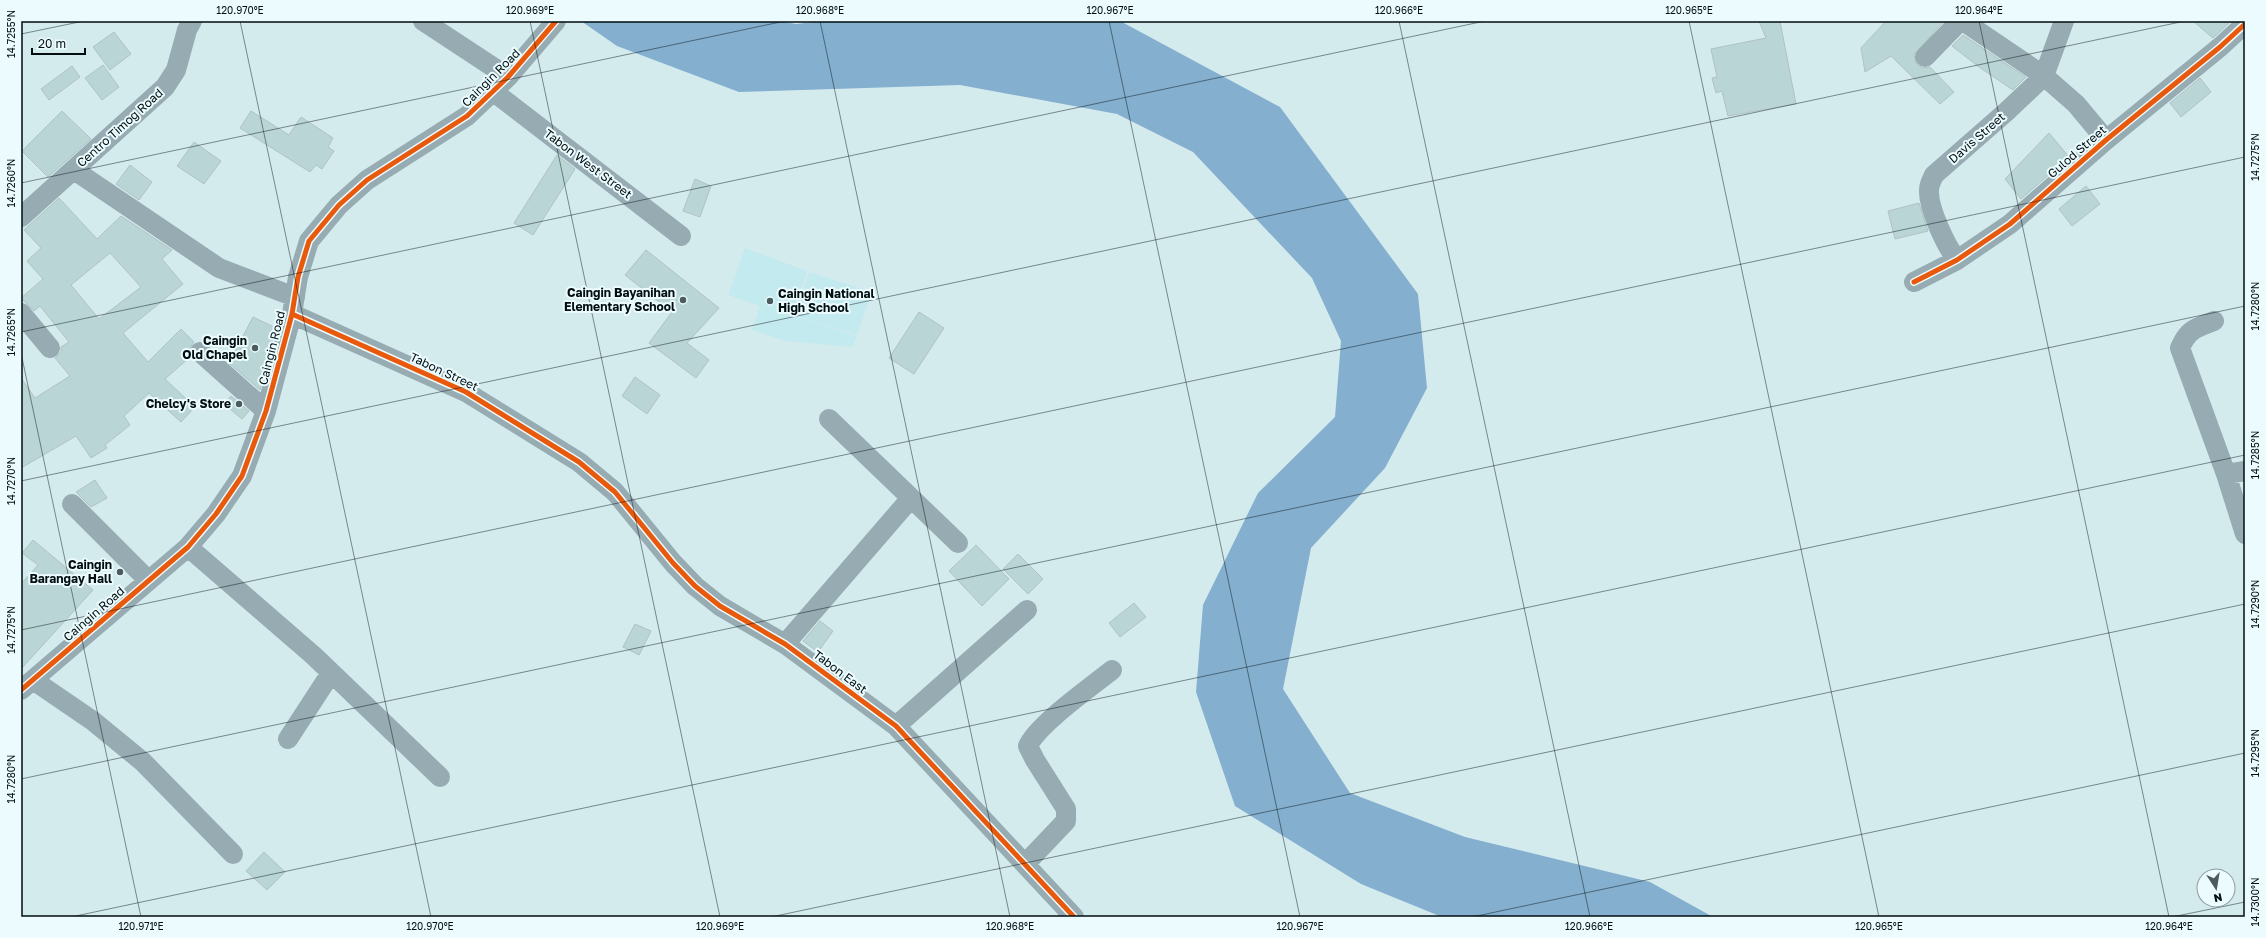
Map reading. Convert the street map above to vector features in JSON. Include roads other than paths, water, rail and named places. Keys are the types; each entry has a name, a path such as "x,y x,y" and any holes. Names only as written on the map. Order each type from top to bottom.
{"street":[{"name":"Centro Timog Road","path":"21,217 165,87 176,70 187,30 192,21"},
{"path":"423,21 508,78"},
{"path":"1925,57 1961,21 2044,76 2076,104 2106,140"},
{"name":"Davis Street","path":"1957,260 1948,249 1941,234 1929,192 1929,184 1934,175 2044,76 2064,21"},
{"name":"Caingin Road","path":"27,685 188,547 216,514 242,476 266,411 294,306 298,277 310,241 339,205 367,180 467,116 494,92 508,78 554,24"},
{"name":"Gulod Street","path":"1914,282 1957,260 2010,224 2106,140 2220,47 2245,24"},
{"name":"Tabon West Street","path":"494,92 681,236"},
{"name":"Tabon Street","path":"74,170 219,268 466,392 579,462 615,492 673,563 695,586 720,606 785,644"},
{"path":"21,313 50,348"},
{"path":"2214,321 2194,329 2185,336 2180,348 2235,472 2245,534"},
{"path":"200,352 266,411"},
{"path":"829,419 958,543"},
{"path":"785,644 911,498"},
{"path":"72,504 148,580"},
{"path":"188,547 331,673 440,777"},
{"path":"896,726 1027,610"},
{"name":"Tabon East","path":"785,644 896,726 1026,863 1074,917"},
{"path":"1026,863 1066,821 1066,809 1035,760 1028,746 1032,738 1045,725 1112,670"},
{"path":"288,739 331,673"},
{"path":"27,685 93,721 143,762 233,854"}],"place":[{"name":"Caingin Bayanihan Elementary School","path":"683,300"},
{"name":"Caingin National High School","path":"770,301"},
{"name":"Caingin Old Chapel","path":"255,348"},
{"name":"Chelcy's Store","path":"239,404"},
{"name":"Caingin Barangay Hall","path":"120,572"}]}
